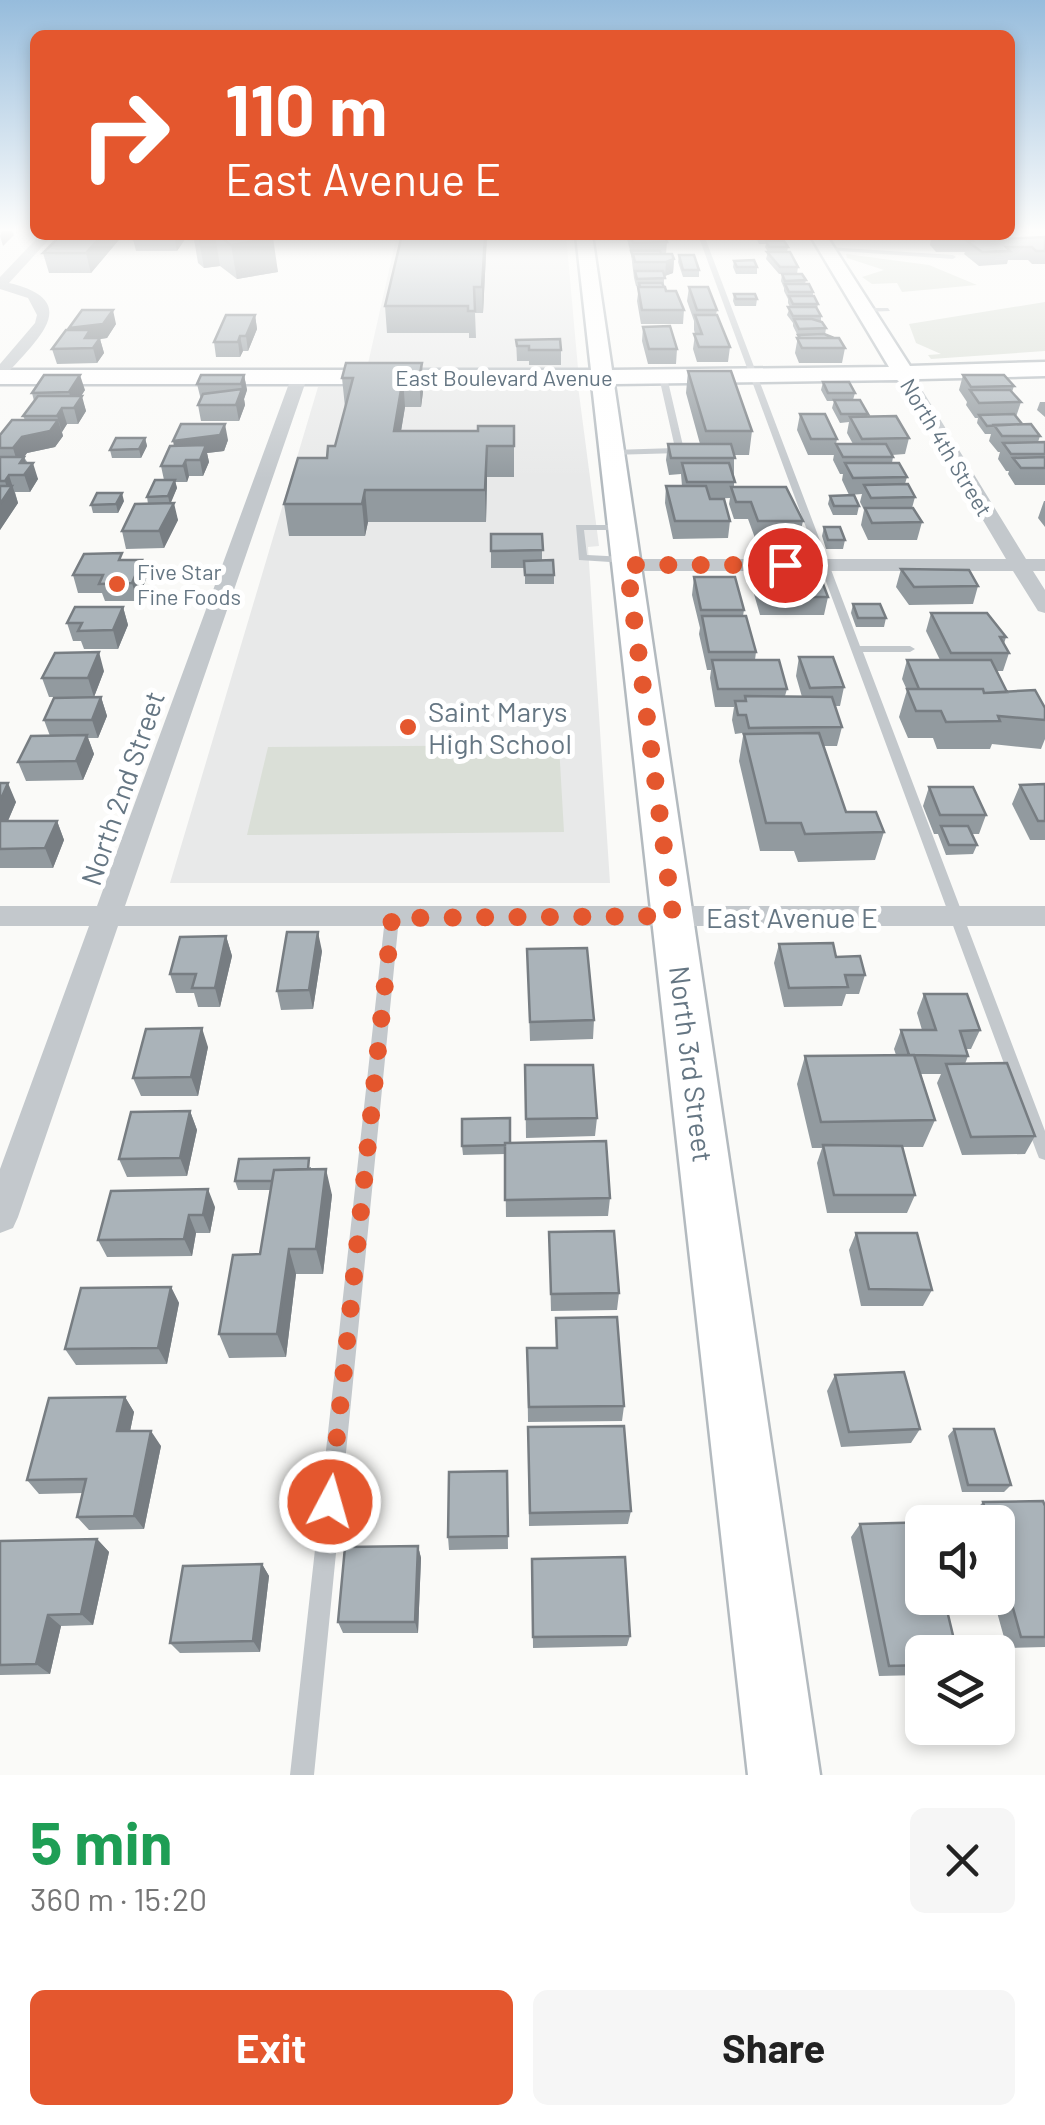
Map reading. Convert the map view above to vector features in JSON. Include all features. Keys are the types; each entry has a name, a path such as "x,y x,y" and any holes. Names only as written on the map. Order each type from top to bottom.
{"street":[{"path":"0,375 38,330 46,314"},
{"name":"North 3rd Street","path":"594,314 784,1775"},
{"name":"North 4th Street","path":"866,314 1045,607"},
{"name":"East Boulevard Avenue","path":"906,377 1045,369"},
{"name":"East Boulevard Avenue","path":"0,375 1045,379"},
{"name":"North 2nd Street","path":"0,1217 298,378"},
{"path":"625,551 824,565 1045,565"},
{"name":"East Avenue E","path":"0,916 1045,916"}],"lane":[{"path":"734,314 761,377 855,649 1045,1153"},
{"path":"613,453 680,450 663,377"},
{"path":"855,649 910,649"},
{"path":"302,1775 392,918"}],"shaded area":[{"path":"379,314 573,314 578,368 367,368"},
{"path":"972,314 1045,314 1045,351 931,359 928,355 941,354 916,343 909,324"},
{"name":"Saint Marys High School","path":"578,386 599,546 588,547 610,883 170,883 318,387"},
{"path":"559,745 564,832 247,835 268,747"}],"building":[{"path":"79,314 110,314 103,324 69,328"},
{"path":"226,315 255,315 246,336 240,336 238,342 214,342"},
{"path":"695,315 717,315 730,347 699,347 694,334 702,334"},
{"path":"794,319 812,319 826,328 799,329"},
{"path":"670,326 677,349 649,349 643,327"},
{"path":"66,330 90,330 85,338 100,338 93,348 52,349"},
{"path":"824,334 834,338 798,335"},
{"path":"797,338 839,338 845,348 802,348"},
{"path":"560,339 561,350 529,350 529,346 517,346 516,340"},
{"path":"346,363 422,363 419,378 403,378 394,431 478,431 478,426 514,426 514,446 487,446 485,490 365,490 362,504 284,504 298,458 327,458 328,446 335,446 353,378 342,378"},
{"path":"688,371 731,371 752,431 706,431"},
{"path":"44,375 80,375 69,392 32,393"},
{"path":"201,375 244,375 241,384 197,384"},
{"path":"963,375 1004,375 1014,386 971,387"},
{"path":"823,382 849,382 855,393 828,393"},
{"path":"242,389 236,405 198,405 203,394"},
{"path":"970,390 1010,390 1021,402 979,403"},
{"path":"38,396 82,396 74,408 62,408 57,416 23,416"},
{"path":"834,400 860,400 868,414 841,414"},
{"path":"800,414 825,414 837,439 811,439"},
{"path":"1014,414 1022,424 987,426 979,415"},
{"path":"896,416 909,438 862,439 850,417"},
{"path":"12,420 58,420 50,431 22,437 13,448 0,448 0,435"},
{"path":"181,424 225,424 220,435 173,441"},
{"path":"1031,424 1040,436 1002,436 994,425"},
{"path":"116,438 145,438 139,449 110,450"},
{"path":"1045,442 1045,454 1011,454 1003,443"},
{"path":"668,444 731,444 735,458 671,458"},
{"path":"836,444 886,444 893,457 843,457"},
{"path":"206,445 200,460 186,460 183,466 161,466 170,446"},
{"path":"0,457 24,457 20,463 33,463 24,475 9,475 0,481"},
{"path":"1045,457 1045,468 1021,468 1013,458"},
{"path":"682,463 729,463 735,482 687,482"},
{"path":"845,463 899,463 907,477 853,478"},
{"path":"155,480 175,480 168,496 147,497"},
{"path":"908,484 915,497 871,498 864,485"},
{"path":"0,486 12,486 0,504"},
{"path":"666,486 706,486 710,499 724,499 730,521 675,521"},
{"path":"731,487 786,487 803,521 758,521 751,502 736,502"},
{"path":"97,493 122,493 116,504 91,505"},
{"path":"854,495 859,506 834,506 830,496"},
{"path":"174,503 159,531 122,531 135,504"},
{"path":"865,508 913,508 922,522 872,523"},
{"path":"824,527 840,527 845,540 828,540"},
{"path":"491,534 542,534 543,550 491,551"},
{"path":"122,553 119,560 142,560 132,583 99,584 103,575 73,575 84,554"},
{"path":"553,560 554,575 525,575 524,561"},
{"path":"901,569 969,570 978,586 914,587"},
{"path":"757,576 820,576 828,597 763,597"},
{"path":"694,577 735,577 744,610 701,610"},
{"path":"853,604 880,604 886,618 858,618"},
{"path":"75,607 123,607 113,630 78,631 82,623 67,623"},
{"path":"931,613 987,613 1006,637 1000,637 1009,653 951,653"},
{"path":"702,616 746,616 756,652 709,652"},
{"path":"99,652 88,678 42,678 55,653"},
{"path":"799,657 833,657 844,687 810,688"},
{"path":"712,660 779,660 787,689 718,689"},
{"path":"907,660 991,660 1007,692 919,689"},
{"path":"907,689 983,689 984,693 1035,690 1045,708 1045,720 998,716 1000,721 946,722 941,711 916,711"},
{"path":"745,696 832,697 842,727 749,728 746,715 738,715 735,701 746,701"},
{"path":"101,697 92,720 44,720 54,698"},
{"path":"819,733 846,812 876,812 884,832 805,834 801,823 766,823 744,734"},
{"path":"87,735 76,761 18,762 31,736"},
{"path":"0,783 8,783 0,801"},
{"path":"1045,784 1045,821 1038,821 1020,785"},
{"path":"929,787 973,787 986,815 940,815"},
{"path":"0,821 57,821 45,848 0,849"},
{"path":"941,826 968,826 977,845 949,845"},
{"path":"287,932 318,932 309,990 277,991"},
{"path":"226,936 215,988 192,988 196,974 170,974 180,937"},
{"path":"833,943 836,957 860,956 865,975 845,975 848,987 789,988 779,944"},
{"path":"587,948 594,1020 530,1022 527,949"},
{"path":"924,994 967,994 980,1030 960,1031 968,1056 909,1055 901,1030 936,1030"},
{"path":"202,1028 191,1077 133,1078 146,1029"},
{"path":"914,1055 935,1120 821,1122 805,1056"},
{"path":"1007,1063 1035,1136 971,1137 946,1064"},
{"path":"525,1065 593,1065 597,1118 526,1119"},
{"path":"190,1111 180,1158 119,1159 131,1112"},
{"path":"510,1118 510,1143 462,1146 462,1119"},
{"path":"606,1141 610,1198 505,1200 505,1143"},
{"path":"823,1145 902,1146 915,1195 834,1195"},
{"path":"309,1158 308,1169 274,1170 272,1181 235,1181 239,1159"},
{"path":"326,1169 316,1249 289,1249 277,1334 219,1334 233,1255 260,1254 274,1170"},
{"path":"208,1189 203,1215 189,1215 184,1239 98,1240 111,1191"},
{"path":"614,1231 619,1293 551,1294 549,1232"},
{"path":"856,1233 917,1233 932,1290 869,1289"},
{"path":"171,1287 158,1348 65,1349 81,1288"},
{"path":"617,1317 624,1406 529,1407 527,1348 557,1348 556,1318"},
{"path":"904,1372 920,1429 849,1432 835,1375"},
{"path":"125,1397 117,1431 151,1431 134,1516 77,1517 86,1479 27,1480 49,1398"},
{"path":"624,1426 631,1511 530,1513 528,1427"},
{"path":"954,1429 994,1429 1011,1485 968,1485"},
{"path":"507,1471 508,1536 448,1537 449,1472"},
{"path":"1043,1501 1045,1637 1021,1637 1015,1615 1015,1505 983,1502"},
{"path":"905,1523 905,1615 948,1615 953,1635 905,1635 905,1666 889,1666 860,1524"},
{"path":"97,1539 81,1614 48,1615 36,1664 0,1665 0,1541"},
{"path":"418,1546 415,1622 338,1622 345,1547"},
{"path":"625,1557 630,1636 533,1637 532,1559"},
{"path":"262,1564 253,1641 170,1643 183,1566"}],"place":[{"name":"Five Star Fine Foods","path":"117,584"},
{"name":"Saint Marys High School","path":"408,727"}],"route":[{"path":"330,1502 392,918 673,916 627,565 785,565"}]}
